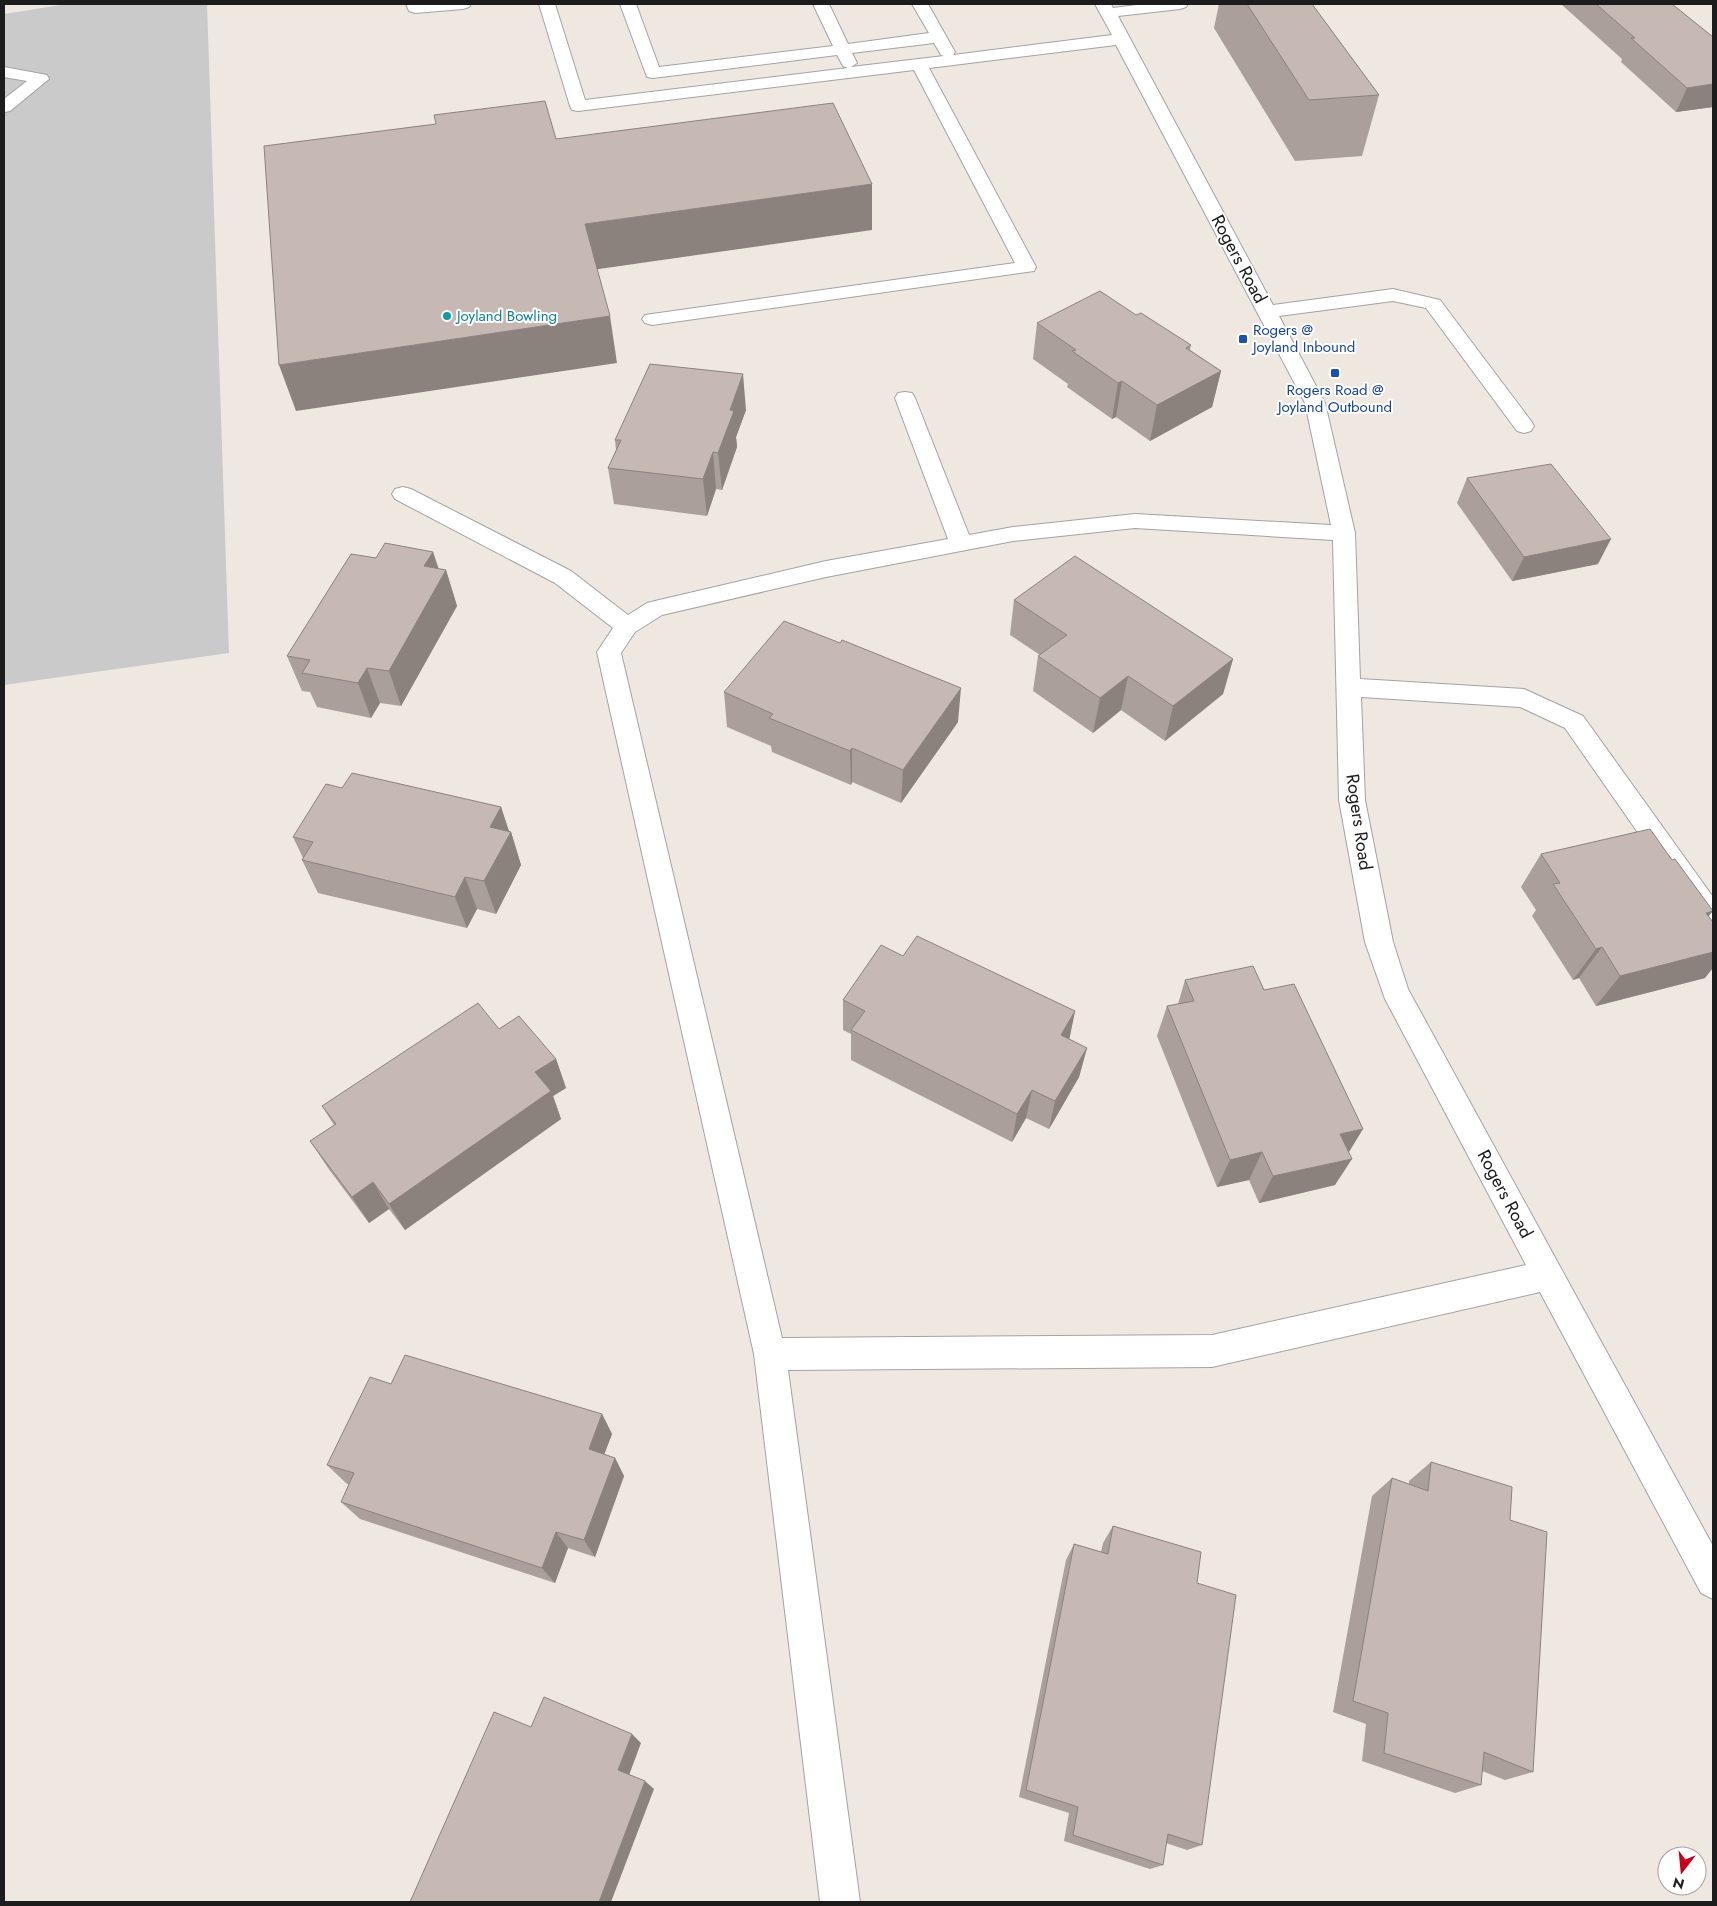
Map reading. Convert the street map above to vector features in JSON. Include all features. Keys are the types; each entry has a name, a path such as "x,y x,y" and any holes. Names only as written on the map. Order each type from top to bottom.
{"street":[{"path":"414,4 415,8 463,4"},
{"path":"547,4 578,106 1122,39"},
{"path":"628,4 652,73 939,37"},
{"path":"821,4 854,72"},
{"path":"920,4 951,60"},
{"path":"1105,8 1180,4"},
{"name":"Rogers Road","path":"1105,8 1315,404 1344,533 1352,800 1379,942 1395,991 1713,1581"},
{"path":"652,319 1027,267 919,64"},
{"path":"4,72 41,79 4,107"},
{"path":"1267,312 1393,295 1433,304 1524,426"},
{"path":"905,398 961,544"},
{"path":"403,494 563,577 627,626"},
{"path":"840,1902 770,1354 609,652 627,626 655,609 826,569 1013,534 1135,521 1344,533"},
{"path":"1349,687 1524,698 1574,722 1713,918"},
{"path":"770,1354 1212,1351 1548,1275"}],"shaded area":[{"path":"67,4 207,4 229,653 4,685 4,14"}],"building":[{"path":"1247,4 1312,4 1379,95 1309,100"},
{"path":"1596,4 1672,4 1713,37 1713,84 1687,88"},
{"name":"Joyland Bowling","path":"545,101 556,139 833,103 872,184 585,224 610,316 279,365 264,146 436,124 434,115"},
{"path":"1100,291 1136,315 1141,313 1191,345 1186,348 1221,371 1157,405 1122,381 1118,383 1072,351 1076,350 1037,323"},
{"path":"650,364 743,374 730,410 734,411 718,453 713,452 703,479 608,468 621,440 615,440"},
{"path":"1551,464 1611,539 1524,557 1467,478"},
{"path":"385,543 433,552 424,566 446,570 389,671 367,668 358,683 302,673 310,660 287,656 351,554 376,558"},
{"path":"1075,556 1233,659 1173,706 1128,676 1100,698 1038,656 1067,635 1014,600"},
{"path":"784,621 840,643 842,640 961,688 903,770 852,748 850,751 769,718 773,714 724,692"},
{"path":"352,773 501,807 490,827 511,832 484,881 465,877 455,897 302,860 313,842 293,837 326,784 342,788"},
{"path":"1650,829 1672,860 1675,859 1713,911 1706,913 1713,922 1713,952 1620,976 1602,947 1596,949 1553,884 1560,883 1541,854"},
{"path":"917,936 1075,1011 1061,1035 1087,1048 1055,1101 1032,1090 1017,1114 851,1030 865,1011 843,1000 881,945 903,956"},
{"path":"1253,966 1264,990 1294,984 1363,1129 1340,1134 1352,1159 1273,1176 1262,1152 1230,1160 1167,1006 1194,1001 1185,980"},
{"path":"478,1003 499,1029 519,1016 556,1059 535,1072 551,1091 389,1204 373,1182 352,1197 310,1141 336,1124 322,1106"},
{"path":"405,1355 602,1414 589,1449 615,1458 584,1540 556,1532 542,1568 341,1502 354,1473 327,1465 370,1377 391,1384"},
{"path":"1431,1462 1512,1487 1510,1520 1547,1532 1533,1772 1484,1752 1481,1785 1384,1753 1388,1713 1353,1701 1392,1478 1428,1491"},
{"path":"1113,1526 1201,1552 1197,1583 1236,1595 1202,1845 1168,1834 1163,1865 1073,1835 1078,1807 1026,1790 1074,1544 1108,1554"},
{"path":"544,1697 632,1734 618,1770 645,1781 599,1902 410,1902 494,1712 531,1727"}],"place":[{"name":"Joyland Bowling","path":"447,316"},
{"name":"Rogers @ Joyland Inbound","path":"1243,339"},
{"name":"Rogers Road @ Joyland Outbound","path":"1335,373"}]}
